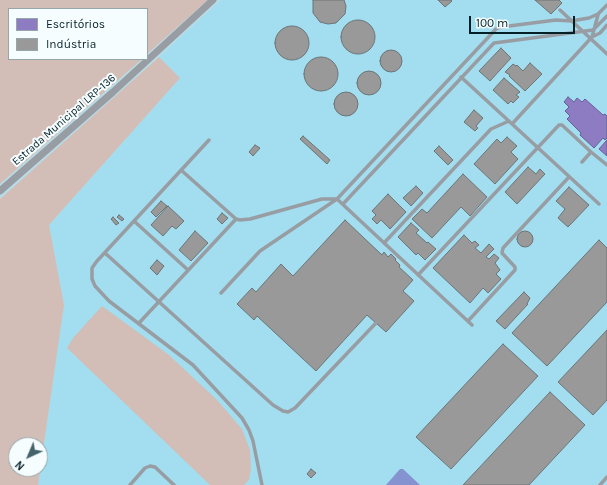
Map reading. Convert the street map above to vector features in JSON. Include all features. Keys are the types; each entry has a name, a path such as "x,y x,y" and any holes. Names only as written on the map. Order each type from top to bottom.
{"street":[{"name":"Estrada Municipal LRP-136","path":"0,191 113,92 214,0"}],"lane":[{"path":"221,293 260,251 337,199 496,28 501,26 556,20 571,21 592,18 607,5"},
{"path":"560,10 607,54"},
{"path":"591,38 598,14"},
{"path":"343,204 494,43 593,30 607,16"},
{"path":"384,243 491,129 510,122 591,38 600,33 607,25"},
{"path":"461,77 599,204"},
{"path":"418,275 560,124 607,165"},
{"path":"209,140 92,268 92,279 95,286 105,297 199,370 242,418 253,441 262,485"},
{"path":"582,162 591,152"},
{"path":"181,170 236,219 240,220 250,219 322,199 337,199 472,325"},
{"path":"468,321 515,270 515,266 502,253 503,248 569,177"},
{"path":"139,322 236,219"},
{"path":"134,221 188,270"},
{"path":"105,253 273,405 286,412 296,408 376,323"},
{"path":"130,485 145,468 150,466 155,467 174,485"},
{"path":"600,485 607,477"}],"shaded area":[{"path":"0,0 208,0 148,53 148,8 8,8 8,60 141,60 0,184"},
{"path":"221,0 607,0 607,485 38,485 39,477 48,477 48,437 45,437 64,305 49,225 180,78 159,57"},
{"path":"159,57 180,78 49,225 64,305 45,437 8,437 8,477 39,477 38,485 0,485 0,199"},
{"path":"102,306 169,355 217,400 242,429 250,450 251,469 249,480 244,485 210,485 67,348 73,338"}],"water":[{"path":"400,469 403,469 420,485 386,485"}],"building: Escritórios":[{"path":"568,97 574,102 577,98 582,102 585,99 603,115 605,114 607,116 607,138 605,140 603,138 594,148 580,135 581,133 567,119 570,116 565,111 569,107 564,102"},
{"path":"607,140 607,156 599,149"}],"building: Indústria":[{"path":"313,0 344,0 346,6 345,14 336,23 328,24 320,22 313,13"},
{"path":"438,0 451,0 452,1 445,7"},
{"path":"535,0 559,0 562,3 551,14"},
{"path":"355,20 361,20 370,25 374,31 374,43 370,49 361,54 355,54 346,49 341,40 341,34 346,25"},
{"path":"289,26 295,26 304,31 308,37 308,49 304,55 295,60 289,60 280,55 275,46 275,40 280,31"},
{"path":"501,48 511,58 490,81 479,71"},
{"path":"391,50 399,53 402,61 399,69 391,72 383,69 380,61 383,53"},
{"path":"318,57 324,57 333,62 337,68 337,80 333,86 324,91 318,91 309,86 304,77 304,71 309,62"},
{"path":"530,63 542,74 525,91 509,76 510,75 505,72 513,64 516,66 517,65 523,71"},
{"path":"364,71 374,71 381,78 381,88 374,95 364,95 357,88 357,78"},
{"path":"504,78 520,92 516,95 519,97 513,103 511,101 508,104 493,90"},
{"path":"341,92 351,92 358,99 358,109 351,116 341,116 334,109 334,99"},
{"path":"474,110 483,118 476,126 478,128 475,131 464,122"},
{"path":"303,136 330,160 327,164 300,139"},
{"path":"507,137 517,146 511,152 518,159 495,184 474,164 497,139 501,143"},
{"path":"255,145 260,148 253,156 249,152"},
{"path":"439,146 453,160 448,165 434,151"},
{"path":"528,167 536,174 540,169 545,174 517,204 505,192"},
{"path":"463,174 487,197 470,216 461,207 432,238 412,219 422,209 427,213"},
{"path":"416,186 423,193 411,206 403,198"},
{"path":"569,187 589,205 568,227 558,218 565,209 556,201"},
{"path":"388,194 406,212 390,229 381,220 377,224 372,219 376,215 372,211"},
{"path":"161,201 167,206 156,217 151,212"},
{"path":"168,206 184,221 176,229 172,226 163,236 151,225"},
{"path":"222,213 228,218 222,224 217,219"},
{"path":"119,215 124,219 122,221 117,217"},
{"path":"113,217 119,223 116,225 111,219"},
{"path":"345,220 382,255 384,252 388,257 391,254 396,259 395,260 400,265 399,267 413,280 403,291 414,301 386,332 367,315 316,371 257,316 254,320 237,304 252,288 256,292 281,264 293,276"},
{"path":"411,223 419,230 416,233 436,249 425,260 418,253 416,255 398,237"},
{"path":"195,231 208,243 191,261 179,250"},
{"path":"522,231 528,231 533,236 531,245 528,247 522,247 517,242 517,236"},
{"path":"464,235 472,243 475,241 479,245 475,248 481,253 489,244 494,249 486,257 489,259 494,254 499,258 495,263 500,270 496,274 501,279 488,293 483,288 470,303 433,268"},
{"path":"599,240 607,248 607,302 547,366 512,333"},
{"path":"157,260 164,266 157,275 150,268"},
{"path":"524,292 530,298 528,304 505,329 496,321"},
{"path":"607,330 607,400 593,415 558,382"},
{"path":"503,344 538,376 451,469 416,437"},
{"path":"550,392 585,425 529,485 463,485"},
{"path":"311,469 316,473 311,478 307,474"}]}
